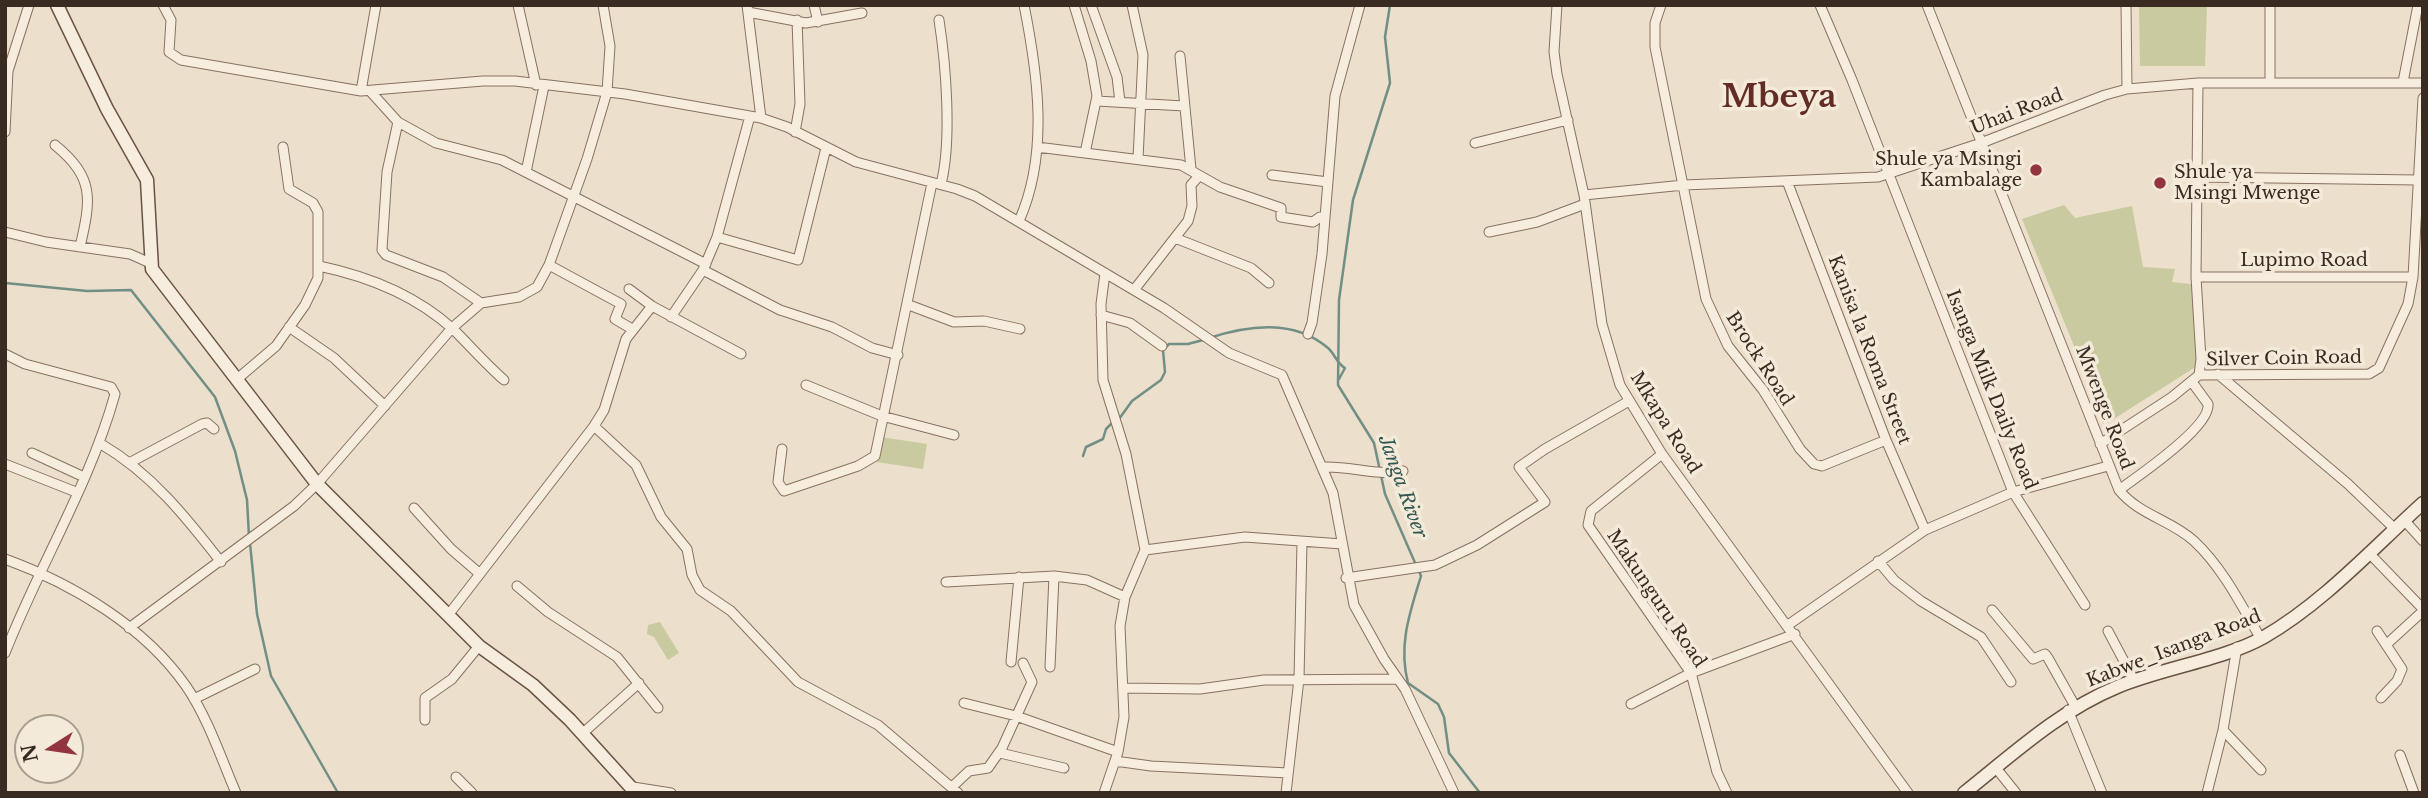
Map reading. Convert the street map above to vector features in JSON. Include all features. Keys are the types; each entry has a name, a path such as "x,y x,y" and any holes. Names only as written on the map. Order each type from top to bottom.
{"street":[{"path":"5,132 7,65 29,5"},
{"path":"57,5 107,108 147,180 150,263"},
{"path":"163,5 171,20 169,52 176,59 365,91 483,80 607,92 761,118 874,168 975,196 1134,290 1207,340 1282,375 1300,422 1324,467 1333,493 1346,578 1358,614 1427,731 1454,793"},
{"path":"365,91 376,5"},
{"path":"518,5 540,86 526,172"},
{"path":"129,628 273,524 317,484 452,328 481,303 519,297 533,291 549,265 571,197 587,159 607,92 610,46 603,5"},
{"path":"814,5 818,22"},
{"path":"1019,221 1034,178 1037,146 1035,74 1024,5"},
{"path":"1074,5 1091,61 1097,101 1085,153"},
{"path":"1091,5 1117,77 1119,102"},
{"path":"1132,5 1142,46 1138,159"},
{"path":"1308,334 1322,254 1335,96 1360,5"},
{"name":"Mkapa Road","path":"1557,5 1554,52 1585,200 1606,344 1620,385 1662,454 1908,793"},
{"path":"1661,5 1656,23 1655,47 1685,185"},
{"name":"Isanga Milk Daily Road","path":"1820,5 2013,492 2085,605"},
{"name":"Mwenge Road","path":"1927,5 2119,490 2140,509 2194,541 2217,566 2261,639"},
{"path":"2126,5 2127,89"},
{"path":"2270,5 2270,82"},
{"path":"2403,82 2418,5"},
{"path":"761,118 747,9 818,22 862,13"},
{"path":"795,132 800,104 797,20"},
{"path":"782,449 778,482 781,489 786,491 868,463 875,456 937,184 946,165 947,115 939,20"},
{"path":"1180,56 1191,169"},
{"path":"2119,490 2177,446 2205,418 2208,404 2195,379 2201,359 2196,277 2198,83"},
{"name":"Uhai Road","path":"1489,232 1537,222 1585,200 1685,185 1889,174 1981,143 2105,94 2127,89 2198,83 2423,83"},
{"path":"365,91 398,122 436,143 502,160 705,267 780,310 832,327 873,348 898,355"},
{"name":"Silver Coin Road","path":"2100,444 2195,379 2218,374 2374,372 2386,354 2408,304 2413,277 2423,98"},
{"path":"1097,101 1184,106"},
{"path":"671,317 705,267 717,237 750,116"},
{"path":"1475,143 1568,120"},
{"path":"398,122 387,172 382,250 386,255 461,287 481,303"},
{"path":"55,145 72,159 86,183 88,206 80,247"},
{"path":"1037,146 1191,169 1199,176 1280,208 1281,217 1313,222 1325,217"},
{"path":"236,380 272,350 289,327 309,298 319,266 318,212 313,203 289,189 283,148"},
{"path":"717,237 797,260 826,148"},
{"path":"1272,175 1328,182"},
{"path":"1134,290 1191,213 1190,191 1199,176"},
{"path":"2198,177 2418,180"},
{"name":"Kanisa la Roma Street","path":"1787,181 1886,440 1925,530"},
{"name":"Brock Road","path":"1685,185 1699,273 1717,326 1728,346 1763,390 1800,449 1819,466 1886,440"},
{"path":"5,232 130,254 150,263 317,484 479,646 533,685 583,733 635,790 671,793"},
{"path":"1175,238 1251,268 1269,284"},
{"path":"549,265 621,304 615,319 632,329"},
{"path":"319,266 380,284 452,328 504,380"},
{"path":"1104,793 1117,757 1124,717 1119,650 1125,597 1145,550 1100,358 1105,273"},
{"name":"Lupimo Road","path":"2196,277 2413,277"},
{"path":"629,289 652,306 741,354"},
{"path":"909,305 954,321 984,321 1020,329"},
{"path":"449,614 518,521 594,426 604,410 621,350 632,329 652,306"},
{"path":"1101,315 1130,323 1162,346"},
{"path":"289,327 334,358 385,406"},
{"path":"5,354 32,366 111,387 115,394 101,444 39,572 5,653"},
{"path":"2218,374 2348,484 2423,541"},
{"path":"806,385 882,416 954,435"},
{"path":"1346,578 1435,565 1476,545 1545,502 1519,467 1629,401"},
{"path":"131,462 202,424 207,423 214,429"},
{"path":"594,426 636,465 661,517 687,548 692,575 700,590 725,606 798,682 878,725 955,791 969,771 988,768 1000,753 1032,682 1023,663"},
{"path":"101,444 131,462 186,518 221,562"},
{"path":"32,453 84,477"},
{"name":"Makunguru Road","path":"1662,454 1591,511 1588,525 1691,673 1717,772 1727,793"},
{"path":"5,464 76,492"},
{"path":"1788,625 1925,530 2013,492 2108,466"},
{"path":"1324,467 1347,467 1375,473 1404,471"},
{"name":"Kabwe_Isanga Road","path":"1964,793 2072,708 2134,680 2261,639 2287,622 2369,554 2423,503"},
{"path":"414,508 451,549 480,575"},
{"path":"1145,550 1245,537 1342,544"},
{"path":"1286,793 1299,679 1302,542"},
{"path":"2369,554 2423,610 2388,643"},
{"path":"5,559 72,589 129,628 175,672 194,699 236,793"},
{"path":"1878,561 1894,580 1921,601 1981,637 2011,682"},
{"path":"946,582 1054,576 1087,580 1125,597"},
{"path":"1050,667 1054,576"},
{"path":"1011,662 1020,577"},
{"path":"517,586 548,612 607,650 639,683 658,708"},
{"path":"1992,610 2033,659 2043,655 2048,658 2072,708 2102,793"},
{"path":"2108,631 2134,680"},
{"path":"2378,631 2388,643 2402,674 2381,698"},
{"path":"1631,704 1691,673 1795,634"},
{"path":"425,720 425,698 452,679 479,646"},
{"path":"2207,793 2223,730 2237,648"},
{"path":"194,699 256,669"},
{"path":"1123,688 1199,689 1241,681 1398,679"},
{"path":"583,733 639,683"},
{"path":"964,703 1016,716 1117,757 1152,766 1288,773"},
{"path":"2223,730 2261,770"},
{"path":"1000,753 1064,768"},
{"path":"2400,755 2414,793"},
{"path":"1996,768 2016,793"},
{"path":"456,777 472,793"}],"green space":[{"path":"2139,5 2207,5 2205,66 2140,66"},
{"path":"2064,205 2075,218 2132,206 2143,267 2175,269 2172,282 2199,285 2200,364 2106,424 2022,219"},
{"path":"881,437 927,444 923,469 877,462"},
{"path":"660,622 679,653 668,660 654,637 647,634 648,625"}],"waterway":[{"name":"Janga River","path":"1390,5 1385,37 1390,83 1353,200 1339,300 1338,385 1374,443 1385,494 1416,565"},
{"path":"5,283 87,291 131,290 215,397 235,451 247,500 249,536"},
{"path":"1209,338 1255,328 1271,327 1301,332 1328,348 1345,368 1339,379"},
{"path":"1119,419 1132,401 1161,380 1165,372 1163,350 1169,344 1188,344 1203,340"},
{"path":"1083,456 1086,447 1103,439 1106,429 1113,422"},
{"path":"250,543 257,614 271,676 338,793"},
{"name":"Janga River","path":"1419,571 1421,576 1409,616 1405,642 1408,683 1438,704 1444,717 1449,753 1480,793"}],"place":[{"name":"Shule ya Msingi Kambalage","path":"2036,170"},
{"name":"Shule ya Msingi Mwenge","path":"2160,183"}],"district":[{"name":"Mbeya","path":"1779,98"}]}
